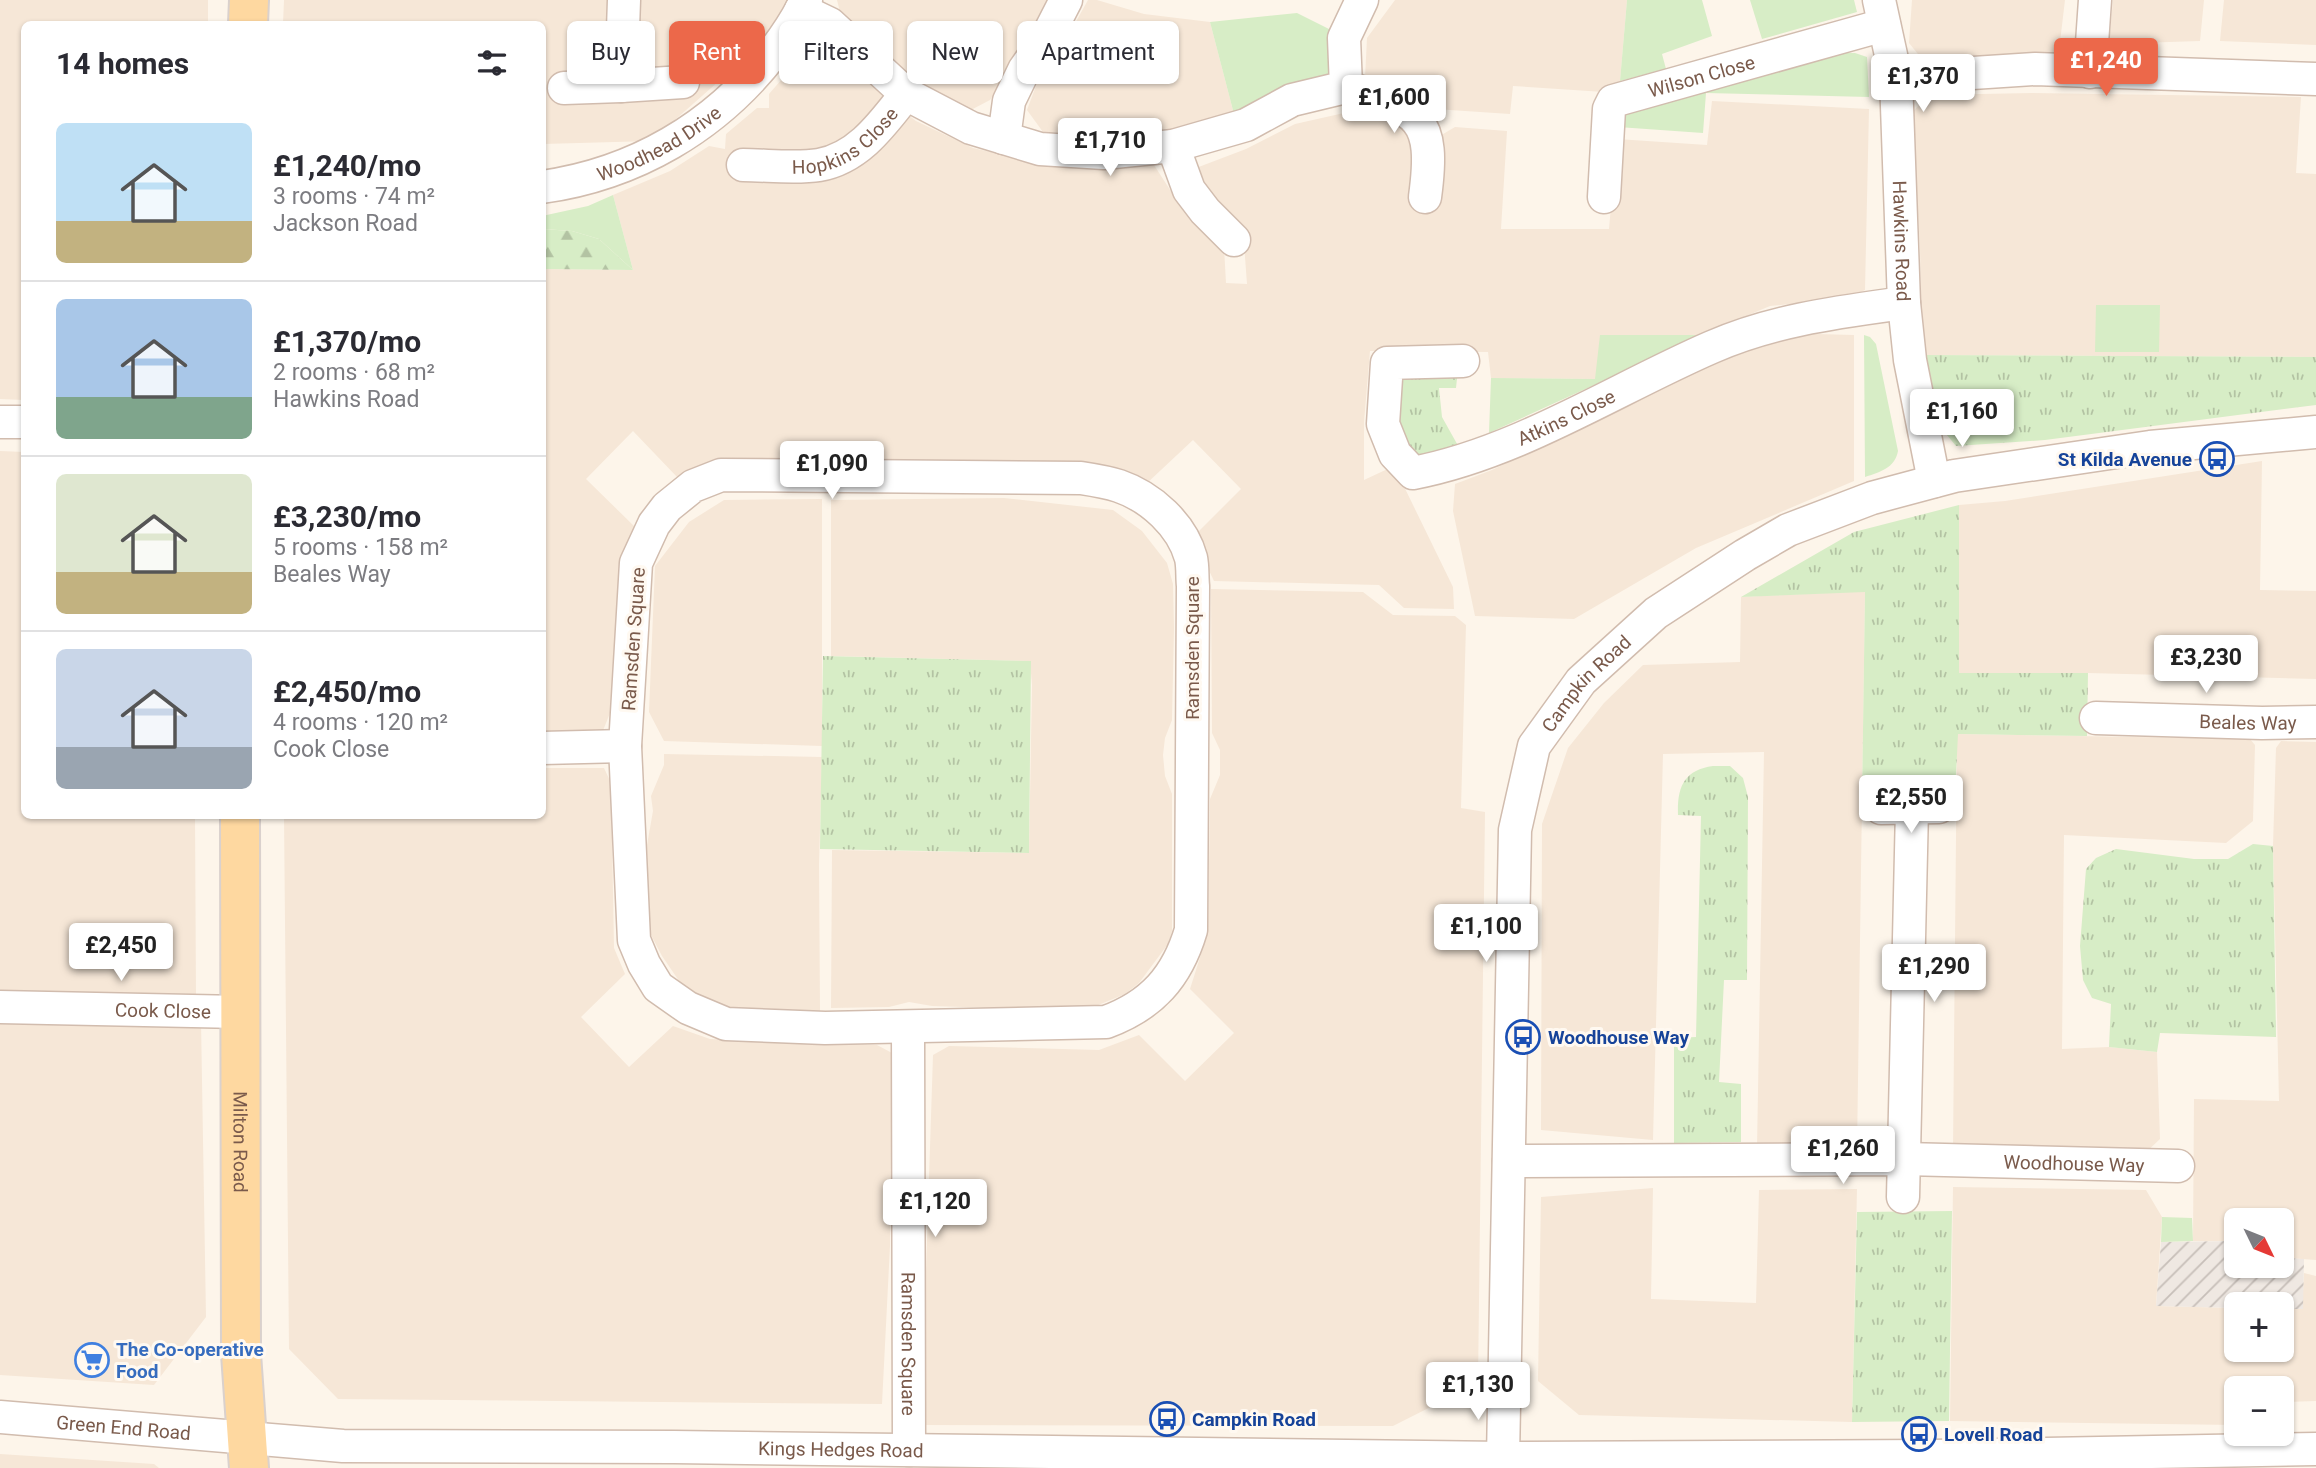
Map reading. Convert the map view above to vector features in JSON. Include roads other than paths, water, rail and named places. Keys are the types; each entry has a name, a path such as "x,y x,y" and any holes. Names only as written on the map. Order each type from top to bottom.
{"main road":[{"path":"248,21 249,0"},
{"name":"Milton Road","path":"240,819 241,1354 248,1453"}],"street":[{"path":"621,86 624,0"},
{"path":"1004,138 1009,101 1024,70 1047,37 1066,0"},
{"path":"1362,0 1344,38 1346,87 1397,105 1416,117 1427,140 1429,162 1424,197"},
{"path":"2090,72 2095,0"},
{"name":"Hopkins Close","path":"803,5 830,24 906,94 971,128 1040,149 1104,153 1173,146 1246,125 1292,100 1346,87"},
{"name":"Woodhead Drive","path":"546,186 628,165 684,137 730,101 762,66 789,32 803,5"},
{"name":"Hawkins Road","path":"1881,12 1896,78 1904,303 1910,360 1934,481"},
{"name":"Wilson Close","path":"1604,197 1609,109 1613,101 1881,12"},
{"path":"1896,78 2035,69 2316,79"},
{"path":"564,88 669,83"},
{"name":"Hopkins Close","path":"762,173 820,165 849,154 872,136 906,94"},
{"path":"1173,146 1189,190 1205,211 1234,240"},
{"name":"Atkins Close","path":"1463,360 1387,363 1383,424 1395,454 1413,473 1450,466 1542,429 1715,345 1814,315 1904,303"},
{"path":"0,422 21,422"},
{"name":"Campkin Road","path":"1503,1458 1515,830 1534,746 1581,681 1662,609 1745,555 1788,530 1872,498 1934,481 2150,447 2316,432"},
{"name":"Ramsden Square","path":"721,475 1081,478 1117,485 1142,496 1162,512 1181,536 1191,559 1191,930 1184,954 1169,979 1148,999 1127,1014 1106,1022 825,1028 726,1024 688,1008 658,987 634,940 625,746 636,564 654,524 667,506 693,486 721,475"},
{"name":"Beales Way","path":"2096,718 2316,722"},
{"path":"546,748 625,746"},
{"path":"1903,1197 1911,808"},
{"name":"Cook Close","path":"0,1007 240,1012"},
{"name":"Ramsden Square","path":"908,1027 909,1450"},
{"name":"Woodhouse Way","path":"1509,1161 1905,1159 2178,1166"},
{"name":"Green End Road","path":"0,1418 248,1453"},
{"name":"Kings Hedges Road","path":"248,1453 343,1446 1503,1458 1932,1456 2110,1460 2316,1449"}],"place":[{"name":"St Kilda Avenue","path":"2217,459"},
{"name":"Woodhouse Way","path":"1523,1037"},
{"name":"The Co-operative Food","path":"92,1360"},
{"name":"Campkin Road","path":"1167,1419"},
{"name":"Lovell Road","path":"1919,1434"}]}
